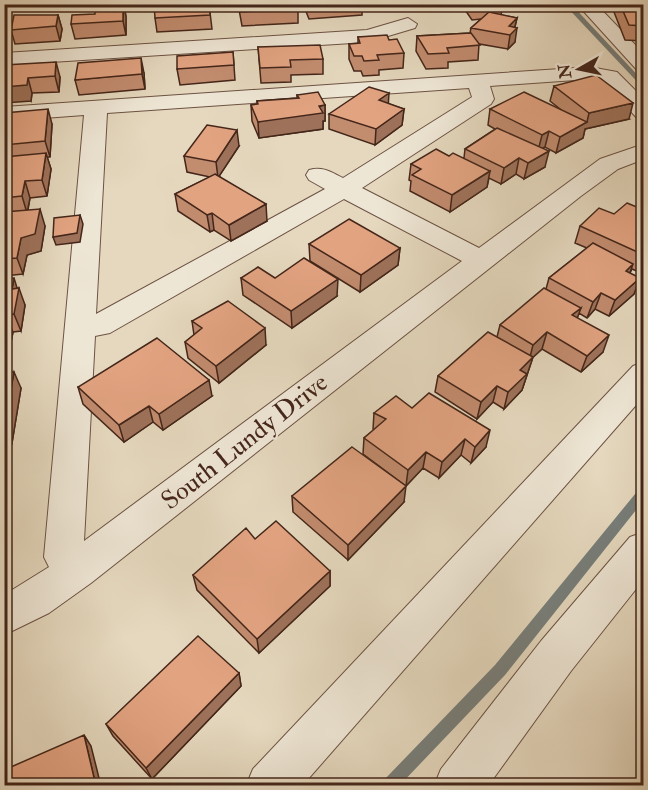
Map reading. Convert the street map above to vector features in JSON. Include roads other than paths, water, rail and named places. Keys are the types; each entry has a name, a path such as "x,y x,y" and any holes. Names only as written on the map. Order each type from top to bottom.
{"street":[{"path":"586,4 644,66"},
{"path":"4,59 368,36 408,24"},
{"path":"4,114 562,73 610,76 644,112"},
{"path":"81,325 99,326 343,188 483,99 477,79"},
{"path":"76,570 64,557 96,108"},
{"name":"South Lundy Drive","path":"4,616 35,600 76,570 479,259 609,164 644,150"},
{"path":"318,175 479,259"},
{"path":"270,786 644,374"},
{"path":"458,786 556,656 644,549"}],"waterway":[{"path":"567,4 644,87"},
{"path":"388,786 500,670 644,491"}]}
